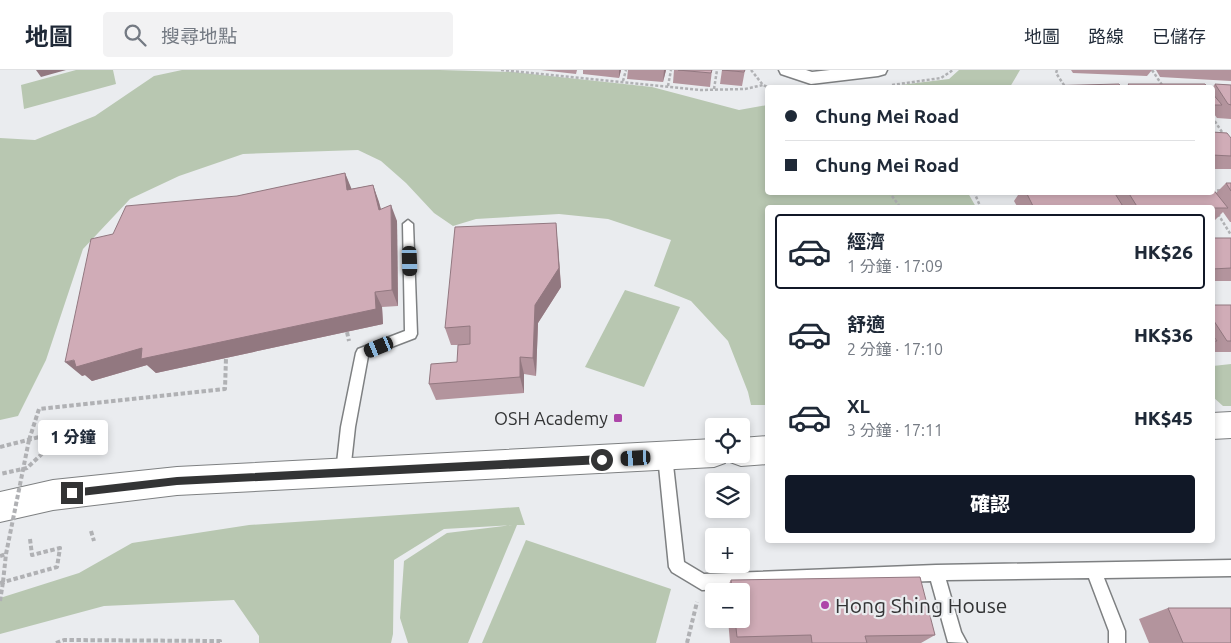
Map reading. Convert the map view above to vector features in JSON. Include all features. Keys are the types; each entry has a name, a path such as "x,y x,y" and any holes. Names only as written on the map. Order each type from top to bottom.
{"street":[{"path":"788,70 811,78 883,78"},
{"path":"1215,426 1231,425"},
{"path":"750,451 765,450"},
{"path":"0,506 53,495 177,481 705,454"}],"lane":[{"path":"344,472 348,427 362,354 411,334 408,224"},
{"path":"665,456 674,554 677,567 702,582 936,573 1231,568"},
{"path":"1093,569 1117,631 1117,643"},
{"path":"936,573 954,636 959,643"}],"path":[{"path":"501,70 701,90 714,88 745,89 762,85"},
{"path":"579,77 581,70"},
{"path":"623,82 626,70"},
{"path":"668,86 672,70"},
{"path":"714,88 717,70"},
{"path":"751,70 762,85 765,86"},
{"path":"883,78 941,78 953,70"},
{"path":"1057,70 1056,73 1064,85"},
{"path":"1152,70 1162,85"},
{"path":"1215,122 1226,139 1221,139"},
{"path":"1215,190 1231,190"},
{"path":"1215,210 1231,235"},
{"path":"347,332 349,342"},
{"path":"0,601 6,554 29,440 39,409 226,389 226,358"},
{"path":"0,447 75,428 74,443 45,451 28,468 0,474"},
{"path":"91,531 94,541"},
{"path":"2,583 57,567 60,548 32,555 30,539"},
{"path":"0,556 6,554"},
{"path":"687,643 702,582"},
{"path":"56,643 64,640 83,640 220,641 220,643"}],"green space":[{"path":"76,70 113,70 116,84 24,109 21,85"},
{"path":"182,70 440,70 513,72 652,87 739,110 765,105 765,195 969,195 975,205 765,205 765,405 751,405 748,392 728,341 691,301 654,286 671,240 608,219 559,214 476,219 453,226 434,213 406,183 381,161 358,150 243,154 179,176 130,199 83,249 46,360 18,416 0,420 0,138 35,140 95,116 154,76"},
{"path":"959,70 1020,70 1011,85 900,85 949,79"},
{"path":"625,290 680,307 644,387 585,367"},
{"path":"1231,364 1231,406 1223,406 1215,399 1215,366"},
{"path":"519,507 525,525 517,525 468,643 408,643 400,618 404,561 447,533 513,525 444,529 394,560 393,634 391,643 259,643 259,636 234,600 104,606 0,634 0,598 79,573 132,543 249,525"},
{"path":"526,540 671,589 656,643 482,643"}],"building":[{"path":"678,70 712,70 711,73"},
{"path":"722,70 745,70 744,72"},
{"path":"1119,84 1120,85 1081,85"},
{"path":"1128,84 1206,85 1129,85"},
{"path":"1215,84 1231,85 1231,105 1228,104"},
{"path":"1215,97 1222,105 1215,105"},
{"path":"1215,132 1227,133 1231,138 1231,156 1215,155"},
{"path":"345,173 347,190 373,185 379,210 391,205 392,290 375,292 376,309 141,359 142,348 76,367 74,360 65,362 91,239 113,234 126,206 237,196"},
{"path":"1226,183 1231,183 1231,191"},
{"path":"1215,192 1228,208 1215,208 1215,205 1136,205 1130,195 1215,195"},
{"path":"1028,195 1116,195 1122,205 1032,205"},
{"path":"556,223 559,268 535,305 533,358 520,357 520,377 429,384 431,364 457,362 458,345 470,344 470,326 445,328 455,227"},
{"path":"1215,238 1231,238 1231,268 1215,269"},
{"path":"1215,305 1231,305 1231,341 1227,341 1215,323"},
{"name":"Hong Shing House","path":"920,577 935,635 865,636 867,643 812,643 811,635 737,637 736,628 750,628 750,583 731,583 731,580"},
{"path":"1168,608 1231,608 1231,643 1183,643"}],"place":[{"name":"OSH Academy","path":"618,418"},
{"name":"Hong Shing House","path":"825,605"}],"route":[{"path":"72,493 177,481 602,460"}]}
